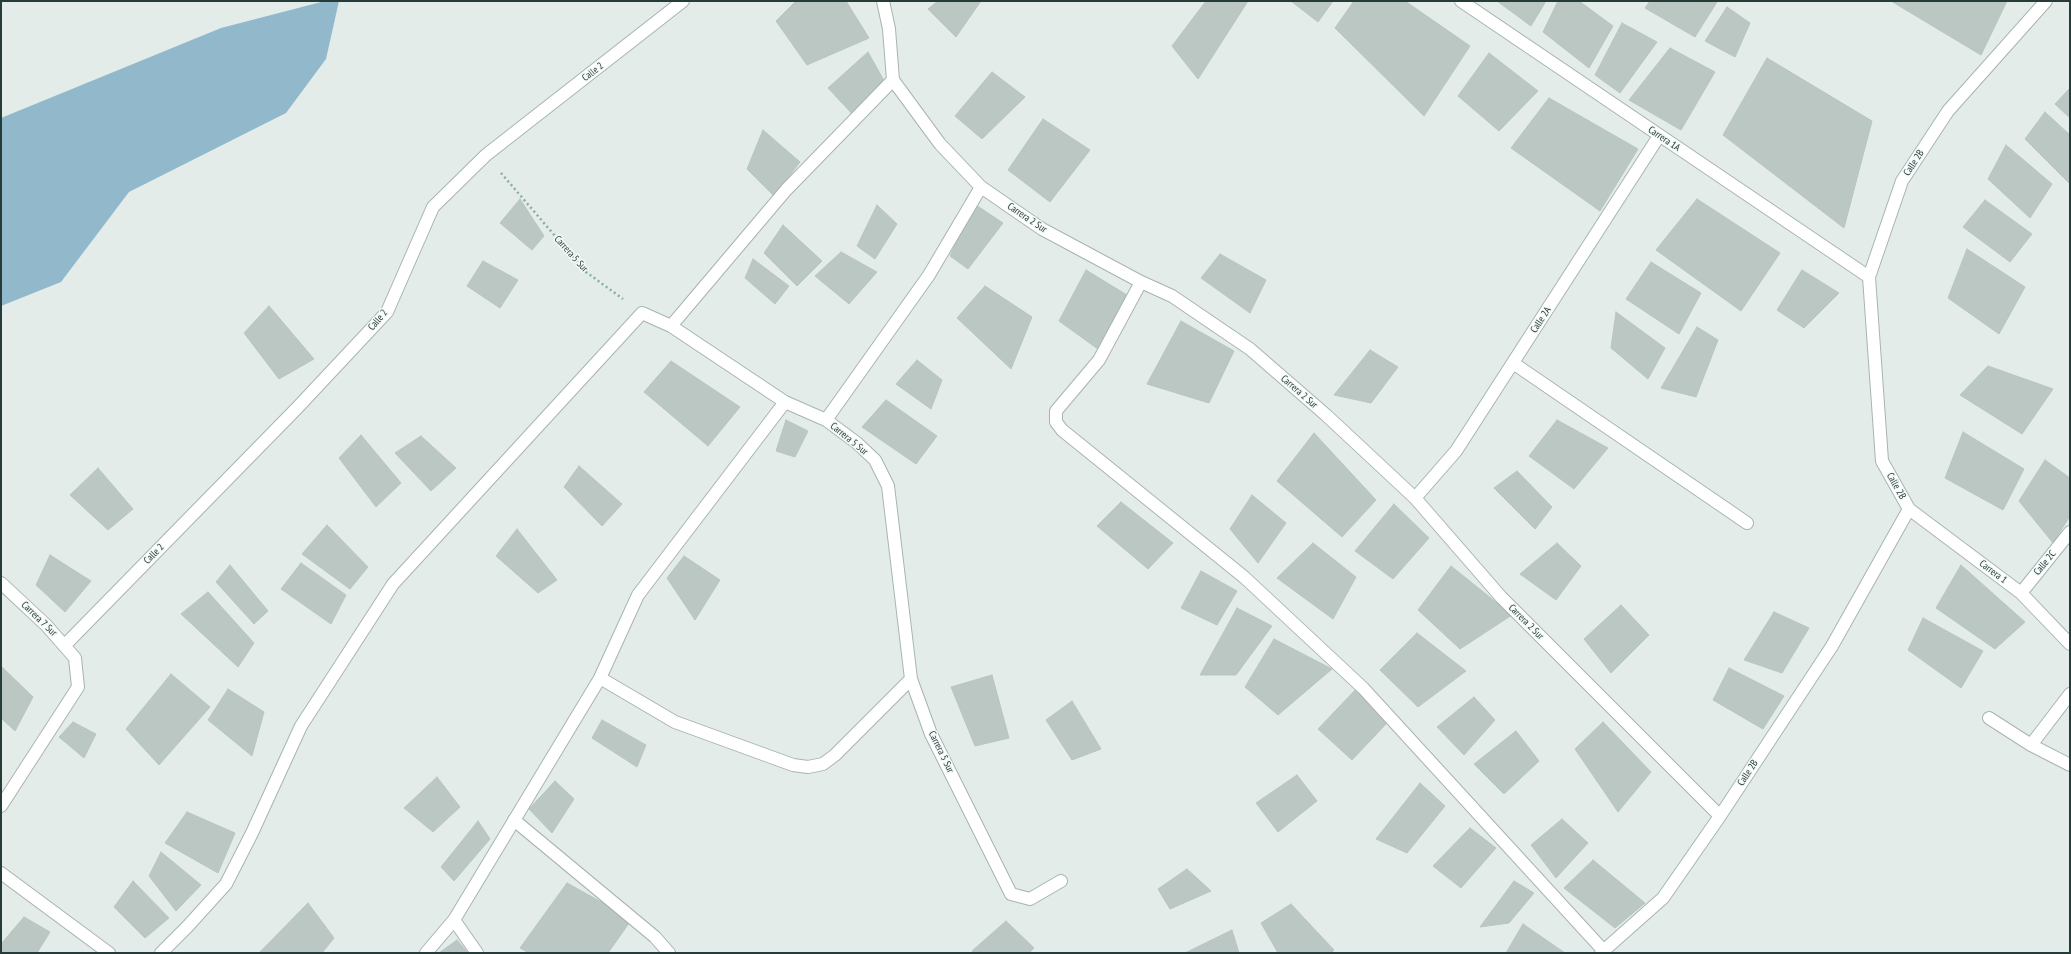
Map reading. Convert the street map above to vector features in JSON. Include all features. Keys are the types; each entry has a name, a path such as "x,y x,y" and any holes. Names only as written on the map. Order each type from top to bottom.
{"street":[{"name":"Calle 2","path":"65,645 298,407 387,312 433,207 486,156 683,1"},
{"path":"671,326 786,190 893,80 889,29 883,1"},
{"name":"Carrera 1A","path":"1460,1 1868,277"},
{"name":"Calle 2B","path":"1602,952 1663,898 1720,816 1832,646 1909,509 1882,461 1868,277 1902,181 1906,174 1948,111 2046,1"},
{"name":"Carrera 2 Sur","path":"893,80 940,144 981,187 1042,229 1141,282 1172,296 1250,349 1326,415 1414,498 1501,597 1720,816"},
{"name":"Calle 2A","path":"1414,498 1456,451 1659,136"},
{"path":"826,420 929,275 981,187"},
{"path":"1141,282 1099,360 1056,411 1056,422 1062,430 1244,577 1362,688 1602,952"},
{"path":"161,953 226,884 252,833 301,726 393,584 642,313"},
{"name":"Carrera 5 Sur","path":"642,313 671,326 785,402 826,420 857,443 875,460 888,486 911,679 931,734 1011,894 1030,900 1061,881"},
{"path":"1513,363 1746,523"},
{"path":"426,953 454,920 600,678 638,595 785,402"},
{"name":"Carrera 1","path":"1909,509 2021,593 2070,644"},
{"name":"Calle 2C","path":"2021,593 2070,532"},
{"name":"Carrera 7 Sur","path":"1,583 65,645 75,658 78,687 1,806"},
{"path":"600,678 675,722 793,765 808,767 823,764 835,755 911,679"},
{"path":"2031,745 2070,694"},
{"path":"1989,718 2031,745 2070,765"},
{"path":"514,820 656,936 669,953"},
{"path":"1,873 109,953"},
{"path":"454,920 477,953"}],"path":[{"name":"Carrera 5 Sur","path":"486,156 586,272 642,313"}],"water":[{"path":"325,1 339,1 326,59 286,113 129,192 61,282 1,306 1,118 221,28"}],"building":[{"path":"796,1 846,1 869,38 807,65 776,21"},
{"path":"938,1 981,1 956,37 928,9"},
{"path":"1206,1 1248,1 1198,79 1172,46"},
{"path":"1291,1 1333,1 1318,22"},
{"path":"1354,1 1405,1 1470,46 1424,116 1335,28"},
{"path":"1497,1 1546,1 1531,26"},
{"path":"1558,1 1579,1 1613,26 1589,68 1543,32"},
{"path":"1650,1 1717,2 1695,37 1645,8"},
{"path":"1891,1 2007,1 1981,55"},
{"path":"1727,7 1750,23 1735,57 1705,41"},
{"path":"1622,23 1657,42 1620,93 1595,75"},
{"path":"1670,48 1715,72 1681,130 1629,100"},
{"path":"868,52 887,86 856,118 828,88"},
{"path":"1489,53 1538,91 1499,131 1458,96"},
{"path":"1767,58 1872,121 1844,228 1723,135"},
{"path":"992,72 1025,97 982,139 955,116"},
{"path":"2070,88 2070,118 2055,104"},
{"path":"1549,98 1638,149 1600,211 1511,148"},
{"path":"2045,112 2070,135 2070,184 2025,139"},
{"path":"1043,119 1090,150 1050,202 1008,170"},
{"path":"763,130 800,162 774,196 747,169"},
{"path":"2006,145 2052,184 2030,218 1988,179"},
{"path":"520,199 544,236 532,250 500,223"},
{"path":"1697,199 1780,253 1741,311 1656,250"},
{"path":"1985,200 2032,234 2010,262 1963,227"},
{"path":"973,203 1003,223 968,269 950,256"},
{"path":"877,205 897,224 875,259 857,246"},
{"path":"783,225 822,261 797,286 764,253"},
{"path":"1967,249 2025,287 1999,334 1948,298"},
{"path":"841,252 877,272 849,304 815,276"},
{"path":"1220,254 1266,280 1250,313 1201,278"},
{"path":"753,259 789,286 775,304 745,278"},
{"path":"483,261 518,280 500,308 467,286"},
{"path":"1651,262 1701,293 1679,334 1626,299"},
{"path":"1086,270 1127,295 1102,352 1059,321"},
{"path":"1802,270 1839,293 1804,328 1777,310"},
{"path":"985,286 1032,317 1011,369 957,318"},
{"path":"269,306 314,359 279,379 244,333"},
{"path":"1616,312 1665,348 1648,379 1611,348"},
{"path":"1181,321 1234,351 1209,403 1147,384"},
{"path":"1697,327 1718,340 1696,397 1661,388"},
{"path":"1370,350 1398,367 1371,403 1334,395"},
{"path":"917,360 942,380 931,409 896,384"},
{"path":"671,361 740,407 708,446 644,392"},
{"path":"1988,366 2053,389 2022,434 1960,395"},
{"path":"886,400 937,436 916,464 862,427"},
{"path":"786,420 808,431 795,457 776,451"},
{"path":"1557,420 1608,448 1574,489 1529,456"},
{"path":"1963,432 2024,469 2003,510 1945,478"},
{"path":"1314,433 1376,500 1342,537 1277,481"},
{"path":"361,435 401,483 376,507 339,458"},
{"path":"421,436 456,468 431,491 395,453"},
{"path":"2045,460 2070,478 2070,516 2053,543 2019,501"},
{"path":"579,466 622,504 602,526 564,487"},
{"path":"98,468 133,509 108,530 70,495"},
{"path":"1517,471 1552,507 1535,529 1494,488"},
{"path":"1252,495 1286,523 1258,563 1230,529"},
{"path":"1121,502 1173,543 1148,569 1097,526"},
{"path":"1394,504 1429,538 1393,579 1355,551"},
{"path":"327,525 368,567 350,589 302,554"},
{"path":"517,529 557,580 538,593 496,556"},
{"path":"1313,543 1356,577 1333,619 1277,578"},
{"path":"1557,543 1581,566 1556,600 1520,574"},
{"path":"50,555 91,581 65,612 36,585"},
{"path":"684,556 720,580 695,620 667,578"},
{"path":"301,563 346,595 331,624 281,589"},
{"path":"230,565 268,611 254,624 216,582"},
{"path":"1961,565 2025,622 1995,649 1936,608"},
{"path":"1451,566 1512,615 1460,649 1418,610"},
{"path":"1201,571 1237,591 1217,625 1181,608"},
{"path":"208,592 254,643 238,667 181,614"},
{"path":"1621,605 1649,635 1611,673 1584,639"},
{"path":"1237,608 1272,626 1236,675 1200,675"},
{"path":"1774,612 1809,628 1782,673 1744,660"},
{"path":"1923,618 1983,651 1961,688 1908,650"},
{"path":"1417,633 1466,671 1418,707 1380,670"},
{"path":"1274,639 1332,669 1278,715 1245,687"},
{"path":"1,666 33,697 15,731 1,718"},
{"path":"1729,668 1784,696 1763,729 1713,700"},
{"path":"171,674 210,707 159,765 126,729"},
{"path":"992,675 1009,738 975,746 951,687"},
{"path":"1358,687 1386,724 1352,760 1318,729"},
{"path":"228,689 264,712 252,756 208,720"},
{"path":"1474,697 1495,720 1464,755 1437,727"},
{"path":"1072,701 1101,749 1072,760 1046,720"},
{"path":"602,720 646,745 637,767 592,738"},
{"path":"73,722 96,734 84,758 59,737"},
{"path":"1603,722 1651,772 1618,812 1575,749"},
{"path":"1516,731 1539,761 1504,794 1474,764"},
{"path":"1297,775 1317,801 1278,832 1256,803"},
{"path":"437,777 460,807 433,832 404,808"},
{"path":"555,781 574,799 552,833 529,809"},
{"path":"1420,783 1445,806 1407,853 1376,839"},
{"path":"187,812 235,833 218,873 165,843"},
{"path":"1562,819 1588,843 1556,878 1531,845"},
{"path":"478,821 490,839 454,881 441,867"},
{"path":"1470,828 1496,848 1461,888 1433,866"},
{"path":"161,852 201,885 176,911 149,876"},
{"path":"1593,860 1645,903 1615,928 1564,888"},
{"path":"1187,869 1211,891 1170,909 1158,889"},
{"path":"133,881 169,918 145,938 114,907"},
{"path":"1514,881 1534,893 1509,923 1480,927"},
{"path":"567,883 632,919 608,953 529,953 520,948"},
{"path":"308,903 334,938 322,953 259,953"},
{"path":"1291,904 1334,950 1331,953 1278,953 1261,923"},
{"path":"24,917 50,932 37,953 1,953 1,944"},
{"path":"1006,921 1034,948 1029,953 975,953 972,951"},
{"path":"1523,924 1565,953 1506,953"},
{"path":"1232,930 1239,953 1185,953"},
{"path":"457,940 468,953 439,953"}]}
